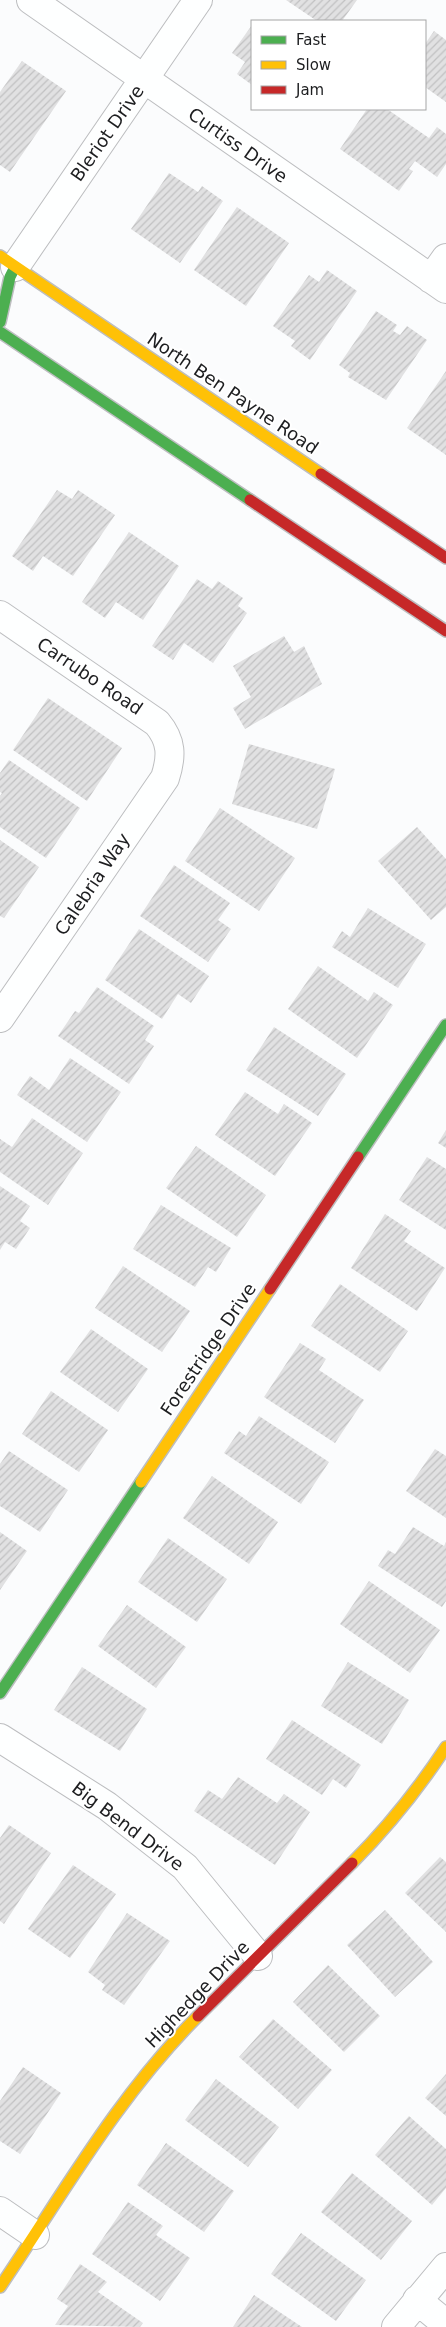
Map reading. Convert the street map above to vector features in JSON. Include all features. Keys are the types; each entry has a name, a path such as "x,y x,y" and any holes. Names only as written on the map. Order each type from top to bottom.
{"street":[{"name":"Curtiss Drive","path":"31,0 144,80 441,275"},
{"name":"Bleriot Drive","path":"8,261 144,80 198,0"},
{"path":"0,322 10,277 8,261"},
{"name":"North Ben Payne Road","path":"8,261 446,558"},
{"path":"0,332 446,631"},
{"name":"Carrubo Road","path":"0,615 157,722 166,733 170,746"},
{"name":"Calebria Way","path":"0,1018 165,778 171,761 170,746"},
{"name":"Forestridge Drive","path":"0,1693 446,1025"},
{"name":"Big Bend Drive","path":"0,1738 107,1806 184,1867 258,1956"},
{"name":"Highedge Drive","path":"0,2287 83,2158 143,2077 186,2028 366,1849 430,1770 446,1747"},
{"path":"0,2211 35,2235"},
{"path":"396,2327 446,2267"},
{"path":"418,2300 446,2324"}],"building":[{"path":"286,0 357,0 343,20 316,20"},
{"path":"251,26 251,84 237,74 245,62 232,53"},
{"path":"434,31 446,40 446,102 426,88 426,43"},
{"path":"22,61 66,91 10,172 0,165 0,92"},
{"path":"366,110 388,110 429,138 437,127 446,134 446,164 437,177 415,161 409,169 413,171 399,191 340,149"},
{"path":"169,173 198,192 202,186 223,201 180,263 131,229"},
{"path":"237,207 289,243 246,306 194,270"},
{"path":"327,270 357,291 310,360 291,346 295,341 273,326 309,275 319,282"},
{"path":"376,311 397,325 393,331 400,335 407,326 427,340 386,400 348,377 350,373 339,365"},
{"path":"446,371 446,455 407,428"},
{"path":"57,490 72,499 78,490 115,515 73,576 43,556 33,571 12,556"},
{"path":"129,532 179,566 143,620 116,602 105,618 82,602"},
{"path":"197,579 212,589 218,581 243,598 238,606 247,613 213,663 184,643 173,660 152,646"},
{"path":"284,636 294,652 304,646 322,684 245,729 233,708 251,697 233,666"},
{"path":"48,698 122,748 87,801 13,750"},
{"path":"249,744 335,769 317,829 232,804"},
{"path":"9,760 80,808 46,858 0,827 0,796 2,793 0,792 0,773"},
{"path":"220,808 295,858 259,911 185,861"},
{"path":"417,827 446,859 446,907 431,920 378,861"},
{"path":"0,840 39,867 4,918 0,916"},
{"path":"174,865 230,903 218,920 231,929 208,962 140,916"},
{"path":"368,908 426,944 398,988 332,947 342,931 350,937"},
{"path":"139,929 209,976 191,1003 178,994 162,1019 105,980"},
{"path":"318,966 368,1001 374,992 393,1005 357,1058 288,1009"},
{"path":"97,987 154,1026 145,1040 154,1046 129,1084 58,1036 75,1011 79,1013"},
{"path":"274,1027 346,1074 318,1116 246,1070"},
{"path":"70,1058 121,1092 87,1142 17,1095 30,1076 49,1090"},
{"path":"245,1092 278,1114 284,1104 312,1123 275,1176 215,1135"},
{"path":"32,1118 83,1153 48,1205 0,1172 0,1139 12,1147"},
{"path":"446,1130 446,1148 438,1143"},
{"path":"196,1146 266,1195 237,1237 166,1188"},
{"path":"427,1157 446,1169 446,1230 399,1200"},
{"path":"0,1186 30,1206 20,1221 30,1228 16,1249 5,1242 0,1250"},
{"path":"161,1205 231,1248 216,1272 208,1267 195,1287 133,1249"},
{"path":"385,1214 411,1231 404,1241 445,1268 417,1311 351,1268"},
{"path":"123,1266 190,1311 162,1352 95,1308"},
{"path":"340,1284 408,1331 380,1372 311,1326"},
{"path":"91,1329 148,1369 118,1412 60,1372"},
{"path":"300,1343 326,1359 319,1370 364,1400 335,1443 264,1397"},
{"path":"51,1391 108,1430 79,1472 22,1434"},
{"path":"259,1416 329,1462 301,1504 224,1453 239,1431 246,1436"},
{"path":"435,1449 446,1456 446,1518 406,1491"},
{"path":"9,1451 68,1490 40,1532 0,1506 0,1464"},
{"path":"212,1476 278,1522 249,1564 183,1518"},
{"path":"413,1527 444,1546 446,1542 446,1601 442,1607 378,1566 388,1550 395,1554"},
{"path":"0,1532 27,1551 0,1590"},
{"path":"168,1538 227,1579 197,1622 138,1582"},
{"path":"369,1581 440,1630 410,1673 340,1624"},
{"path":"127,1605 186,1647 156,1688 98,1646"},
{"path":"348,1662 409,1700 382,1744 321,1706"},
{"path":"82,1667 147,1709 120,1751 54,1710"},
{"path":"292,1720 361,1765 346,1788 333,1779 322,1795 266,1759"},
{"path":"238,1777 277,1803 284,1794 310,1812 275,1865 194,1811 208,1790 222,1799"},
{"path":"9,1825 51,1853 4,1924 0,1921 0,1838"},
{"path":"440,1857 446,1862 446,1932 405,1893"},
{"path":"73,1865 116,1894 70,1958 28,1929"},
{"path":"385,1910 433,1962 395,1997 347,1945"},
{"path":"127,1913 170,1941 124,2005 102,1990 105,1985 88,1972"},
{"path":"328,1965 380,2016 344,2052 293,2002"},
{"path":"273,2019 332,2070 298,2109 239,2057"},
{"path":"23,2067 61,2093 20,2154 0,2141 0,2101"},
{"path":"446,2074 446,2116 425,2098"},
{"path":"216,2079 279,2127 248,2167 185,2120"},
{"path":"409,2116 446,2149 446,2188 432,2205 375,2155"},
{"path":"166,2143 234,2191 204,2232 137,2185"},
{"path":"352,2173 412,2221 381,2260 321,2212"},
{"path":"128,2202 163,2226 156,2235 190,2258 160,2301 92,2254"},
{"path":"301,2233 366,2280 336,2321 271,2274"},
{"path":"80,2264 107,2282 98,2292 143,2323 140,2327 55,2325 68,2306 57,2299"},
{"path":"254,2295 302,2327 233,2327"}],"traffic: fast":[{"path":"0,322 10,277 15,267"},
{"path":"0,332 250,500"},
{"path":"358,1157 446,1025"},
{"path":"0,1693 141,1482"}],"traffic: slow":[{"path":"0,256 321,474"},
{"path":"141,1482 270,1289"},
{"path":"352,1863 402,1807 446,1747"},
{"path":"0,2287 69,2181 117,2112 142,2079 198,2016"}],"traffic: jam":[{"path":"321,474 446,558"},
{"path":"250,500 446,631"},
{"path":"270,1289 358,1157"},
{"path":"198,2016 352,1863"}]}
